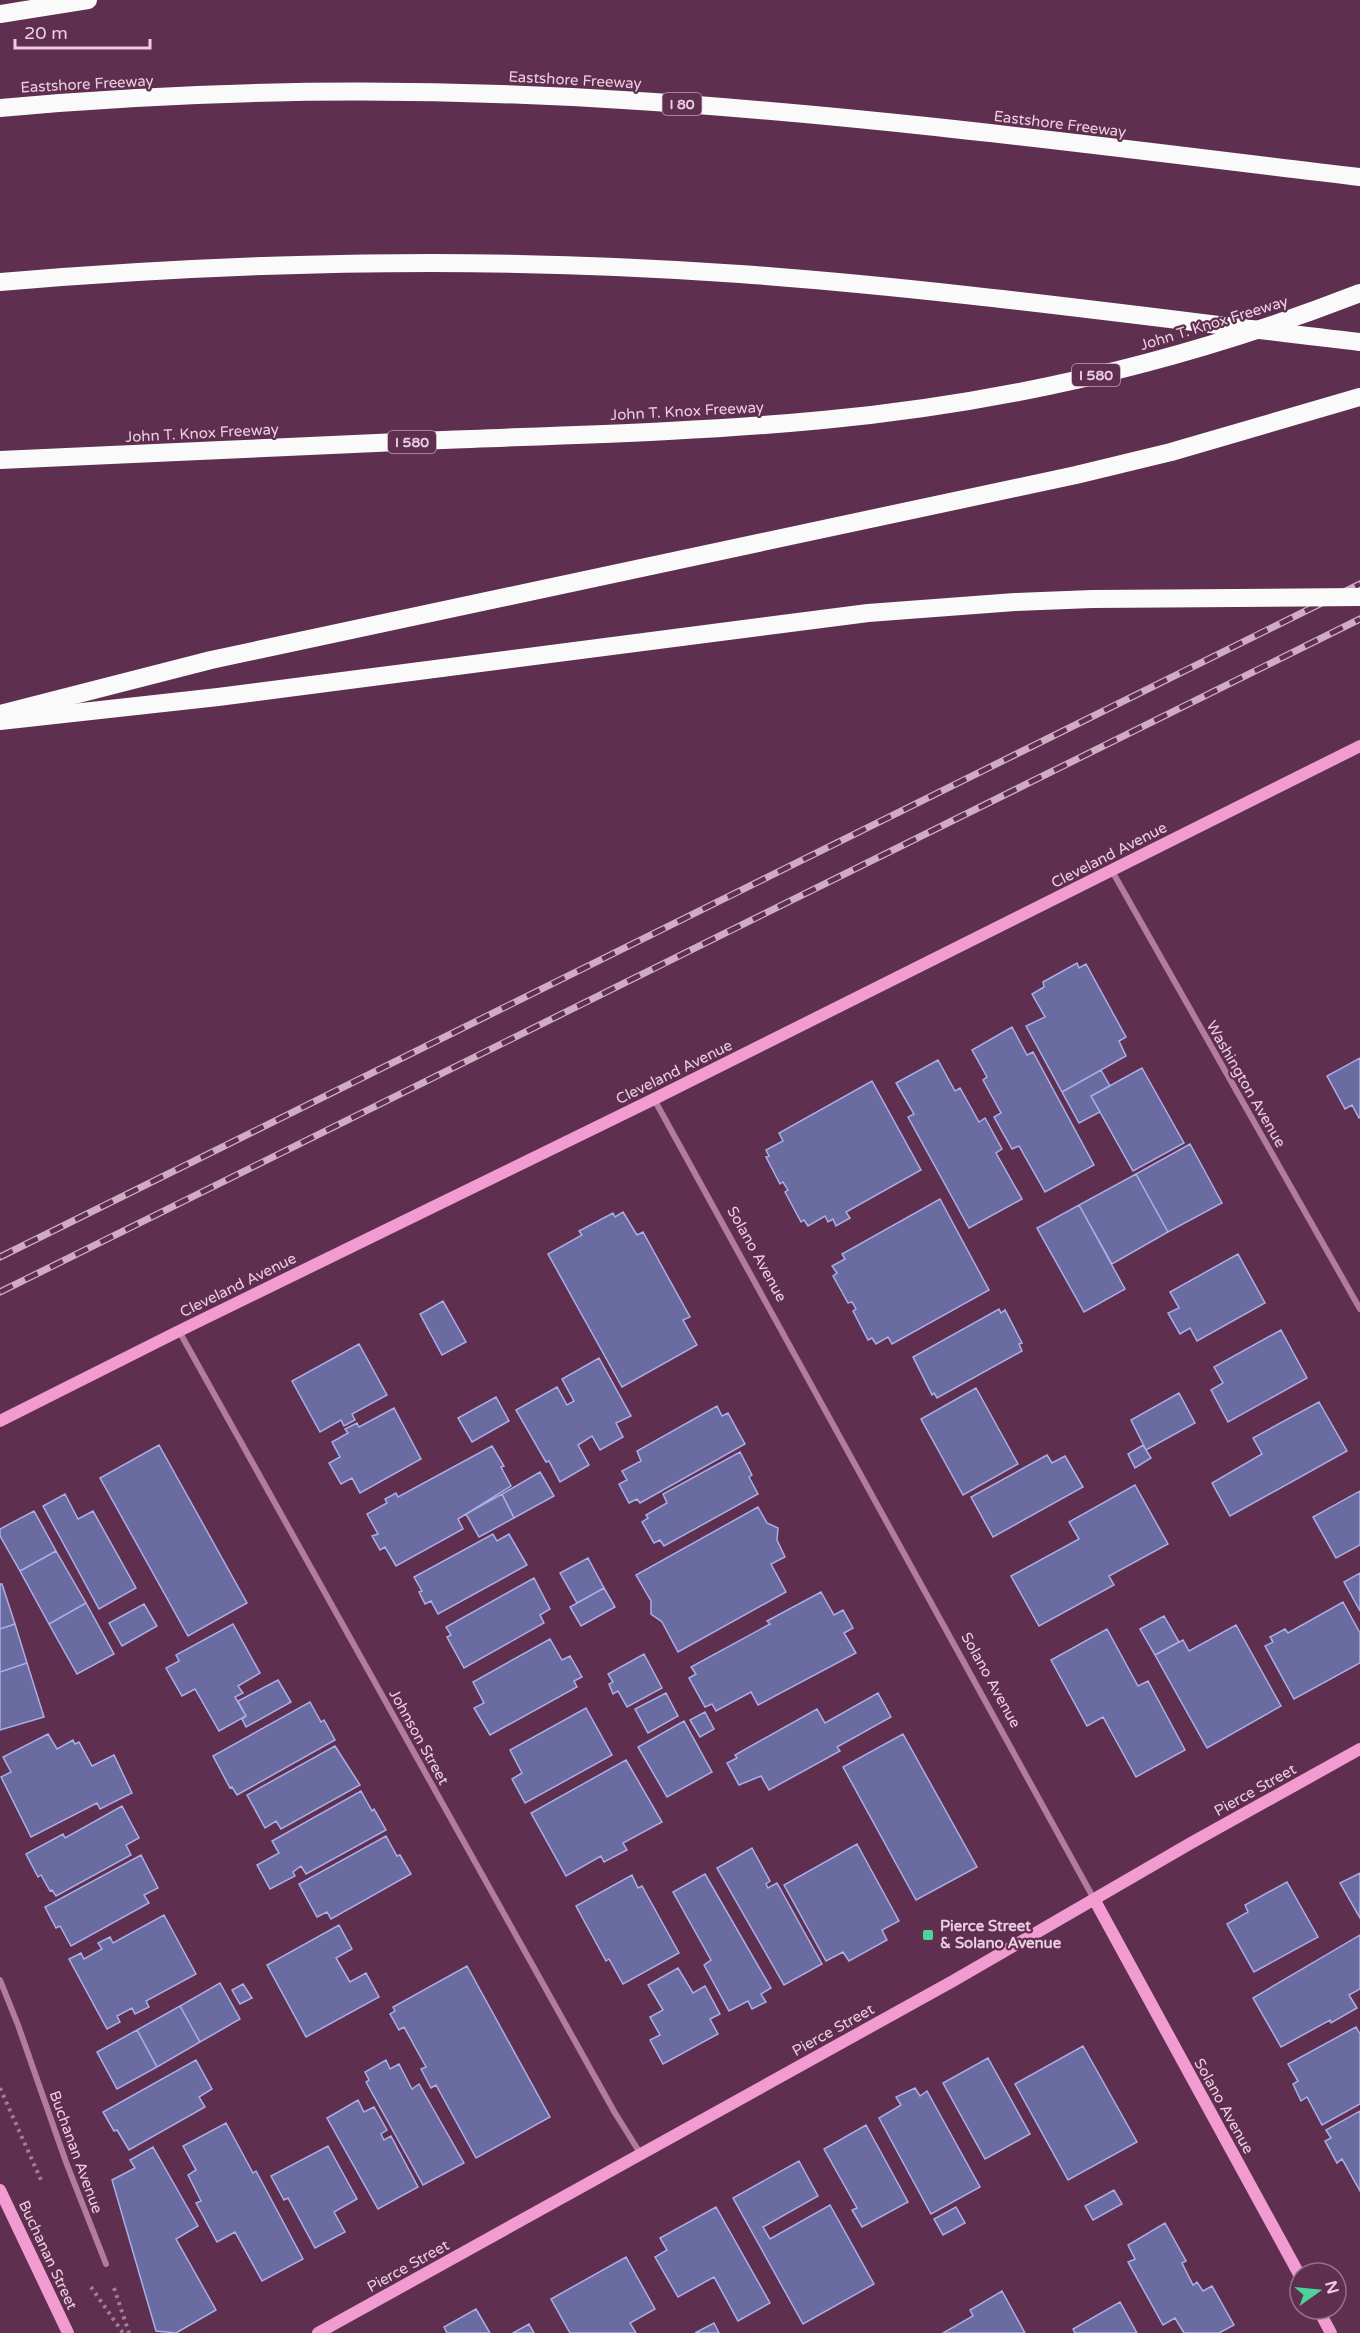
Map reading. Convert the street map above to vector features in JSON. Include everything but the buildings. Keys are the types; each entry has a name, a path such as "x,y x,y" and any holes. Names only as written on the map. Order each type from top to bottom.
{"highway":[{"path":"0,14 87,0"},
{"name":"Eastshore Freeway","path":"0,108 149,98 331,93 488,94 612,99 848,118 1360,177"},
{"path":"0,282 135,272 315,265 434,264 642,268 855,284 1360,342"},
{"name":"John T. Knox Freeway","path":"0,460 536,437 737,427 824,420 959,402 1065,383 1236,337 1360,293"},
{"path":"0,714 211,660 830,528 1171,452 1360,397"},
{"path":"0,721 218,697 868,613 993,603 1081,600 1360,597"}],"street":[{"name":"Cleveland Avenue","path":"0,1421 1113,871 1360,746"},
{"name":"Washington Avenue","path":"1113,871 1360,1309"},
{"name":"Solano Avenue","path":"654,1098 1292,2261"},
{"name":"Johnson Street","path":"179,1331 615,2113 640,2153"},
{"name":"Pierce Street","path":"318,2333 953,1981 1360,1749"},
{"name":"Buchanan Avenue","path":"0,1980 66,2162 106,2264"},
{"name":"Buchanan Street","path":"0,2190 68,2333"}],"path":[{"path":"106,2264 129,2333"}],"railway":[{"path":"0,1257 1360,584"},
{"path":"0,1292 1360,619"}],"place":[{"name":"Pierce Street & Solano Avenue","path":"928,1935"}]}
